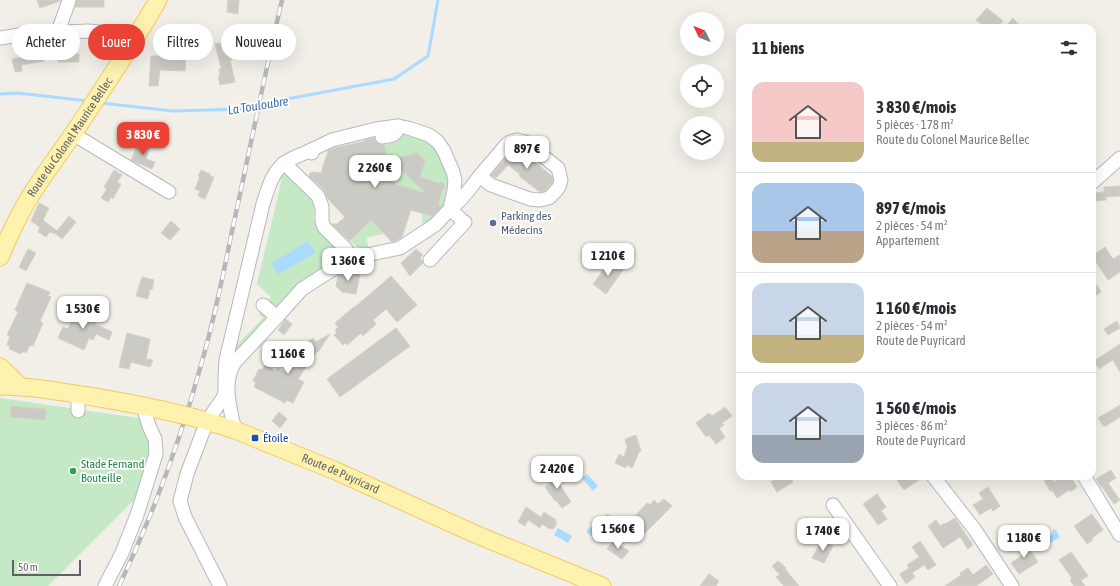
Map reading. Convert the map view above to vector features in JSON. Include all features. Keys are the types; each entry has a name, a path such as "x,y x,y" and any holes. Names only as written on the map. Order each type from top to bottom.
{"main road":[{"name":"Route du Colonel Maurice Bellec","path":"144,24 158,0"},
{"name":"Route du Colonel Maurice Bellec","path":"0,257 26,204 121,60"},
{"path":"0,367 19,386"},
{"name":"Route de Puyricard","path":"0,377 19,386"},
{"name":"Route de Puyricard","path":"0,386 19,386 78,394 143,406 179,414 235,430 336,471 475,534 602,586"}],"street":[{"path":"60,24 69,0"},
{"path":"0,38 12,36"},
{"path":"382,137 395,134 398,126"},
{"path":"220,586 185,517 180,501 201,420 223,398 225,392 226,360 264,204 270,183 276,172 284,164 317,149 332,140 379,128 398,126 408,128 429,135 438,142 444,151 455,180 450,209"},
{"path":"73,134 169,192"},
{"path":"235,430 229,400 231,370 235,362 302,289 352,259 400,248 435,225 450,209 458,204 478,178 510,142 517,140 525,142 558,168 561,180 559,187 549,198 530,200 478,178"},
{"path":"1096,179 1120,158"},
{"path":"284,164 318,196 322,207 322,221 324,227 346,249 352,259"},
{"path":"430,260 462,220 450,209"},
{"path":"263,305 277,317"},
{"path":"78,394 78,411"},
{"path":"105,586 122,553 137,515 156,454 155,439 143,406"},
{"path":"936,480 975,530 1012,586"},
{"path":"1086,480 1120,535"},
{"path":"833,505 890,586"}],"green space":[{"path":"406,130 416,132 432,141 442,151 450,173 452,184 448,205 443,215 431,224 424,226 422,220 423,213 435,217 439,197 444,191 445,186 443,183 432,181 429,194 397,185 392,180 383,141 394,139"},
{"path":"281,172 287,172 313,196 315,205 313,218 315,222 341,249 344,256 342,260 278,310 266,303 271,297 257,284 282,179 278,175"},
{"path":"371,220 383,233 381,235 367,238 368,247 360,249 350,241"},
{"path":"263,309 270,316 232,355 232,345 237,345 263,318 259,314"},
{"name":"Stade Fernand Bouteille","path":"0,398 145,419 153,447 140,494 48,586 0,586"}],"water":[{"path":"308,241 315,253 278,274 272,263"},
{"path":"587,474 598,486 593,491 582,478"},
{"path":"597,523 599,525 600,533 606,534 602,543 587,533 587,530"},
{"path":"558,528 572,536 568,543 554,535"},
{"path":"1055,529 1060,537 1047,545 1043,540 1053,533 1052,531"}],"building":[{"path":"37,0 60,0 60,1 40,8"},
{"path":"77,0 104,0 104,7 75,7"},
{"path":"228,0 239,0 238,14 227,12"},
{"path":"987,8 1003,21 1000,24 981,24 976,20"},
{"path":"1013,18 1018,24 1008,24"},
{"path":"221,43 221,60 230,60 235,82 220,85 218,77 220,77 219,69 221,68 215,44"},
{"path":"151,56 153,56 153,60 186,60 185,71 160,70 158,86 149,86"},
{"path":"12,60 44,60 21,65 22,71 15,72"},
{"path":"58,60 79,60 79,62 58,62"},
{"path":"131,135 140,138 136,147 128,144"},
{"path":"374,138 379,144 384,145 392,180 397,185 426,193 391,160 417,153 425,161 420,177 444,184 445,188 442,191 438,205 442,206 432,216 411,210 402,237 392,242 371,220 350,241 332,224 337,224 345,217 328,199 324,190 309,176 310,173 314,172 321,173 328,151"},
{"path":"139,142 150,146 146,159 155,162 152,169 131,160"},
{"path":"513,150 518,155 522,150 552,176 552,183 545,191 540,192 519,176 520,174 508,165 496,178 491,175"},
{"path":"114,170 122,175 117,182 121,184 113,199 111,197 108,202 101,198 107,189 104,187"},
{"path":"201,170 214,177 205,199 198,196 200,191 195,189"},
{"path":"1120,186 1120,196 1106,197 1106,200 1096,201 1096,193 1104,192 1104,187"},
{"path":"39,203 49,208 43,220 57,231 69,216 76,222 62,239 56,234 50,232 46,237 38,232 40,227 31,221"},
{"path":"171,221 180,229 170,240 161,233"},
{"path":"1105,247 1113,259 1120,255 1120,272 1108,280 1096,262 1096,253"},
{"path":"28,249 36,253 26,271 19,267"},
{"path":"416,249 423,255 420,258 423,263 410,276 401,263"},
{"path":"610,261 623,270 606,294 593,284"},
{"path":"347,271 360,273 356,294 342,292 336,286 338,276"},
{"path":"391,276 417,305 397,322 386,309 373,320 376,324 363,336 361,333 347,345 345,343 343,345 334,335 337,333 335,330 338,327 335,323"},
{"path":"142,277 154,280 148,299 136,296"},
{"path":"27,283 50,292 48,296 51,297 40,321 43,323 33,346 30,345 26,353 23,351 21,354 9,349 10,346 7,345 10,336 7,335 18,312 15,310"},
{"path":"1096,285 1101,292 1096,295"},
{"path":"77,309 98,318 95,324 112,332 109,340 96,334 93,340 89,338 84,350 58,338 63,327 68,329"},
{"path":"286,319 292,324 284,335 278,330"},
{"path":"1117,321 1120,328 1108,335 1104,329"},
{"path":"396,328 410,346 340,397 327,379"},
{"path":"127,333 150,339 146,359 153,360 150,367 131,362 129,369 119,367"},
{"path":"330,334 298,379 304,382 293,403 286,400 285,403 254,387 256,382 253,381 259,369 262,370 265,365 276,371 277,368 287,373 299,359 295,356 308,341 313,338 316,342"},
{"path":"1120,344 1120,372 1113,360 1099,369 1096,364 1096,360"},
{"path":"1120,405 1120,417 1106,426 1103,426 1098,418"},
{"path":"11,406 46,409 45,420 10,417"},
{"path":"725,407 732,416 722,423 724,425 719,428 725,437 716,444 709,435 706,437 696,423 709,413 712,416"},
{"path":"279,412 287,419 280,428 272,421"},
{"path":"636,435 641,451 639,452 632,468 627,465 626,468 615,463 619,454 624,457 627,447 625,439"},
{"path":"558,470 563,478 558,482 571,502 562,508 545,487 550,484 547,479"},
{"path":"1111,470 1116,478 1108,483 1120,500 1114,504 1096,479"},
{"path":"774,480 792,480 793,482 777,492 771,482"},
{"path":"897,480 919,480 904,490"},
{"path":"1044,480 1053,480 1054,482 1058,480 1073,480 1077,487 1070,492 1069,490 1057,498 1052,490 1050,491"},
{"path":"988,487 1000,506 993,511 991,508 980,515 973,505 983,499 979,493"},
{"path":"877,494 886,507 881,511 887,519 878,525 863,504"},
{"path":"664,499 672,506 638,540 635,536 632,540 622,530 647,503 650,505 654,500 658,504"},
{"path":"526,507 541,517 544,512 556,520 555,522 557,523 554,528 550,529 542,524 540,528 528,520 525,526 518,522"},
{"path":"608,514 612,521 603,528 597,522"},
{"path":"1092,514 1103,530 1092,538 1093,540 1087,544 1074,526"},
{"path":"955,518 973,545 968,549 960,537 943,548 928,526 936,520 940,526"},
{"path":"822,540 833,546 824,563 812,558"},
{"path":"1024,540 1038,562 1019,574 1011,563 1024,554 1017,545"},
{"path":"613,541 629,551 622,559 607,549"},
{"path":"920,541 936,565 928,570 924,565 912,573 915,577 906,584 900,574 909,568 910,569 907,565 919,557 912,547"},
{"path":"1071,552 1088,576 1081,580 1085,586 1074,586 1070,580 1072,578 1059,560"},
{"path":"778,561 786,568 785,569 799,586 784,586 776,577 780,575 772,566"},
{"path":"986,565 993,574 976,586 945,586 968,568 973,575"},
{"path":"709,574 719,581 716,586 700,586"}],"waterway":[{"name":"La Touloubre","path":"101,103 173,111 244,109 287,99 394,79 428,56 438,0"},
{"name":"La Touloubre","path":"0,94 18,93 88,101"}],"railway":[{"path":"119,586 143,532 175,450 206,348 282,0"}],"place":[{"name":"Parking des Médecins","path":"493,223"},
{"name":"Étoile","path":"255,438"},
{"name":"Stade Fernand Bouteille","path":"73,471"}]}
